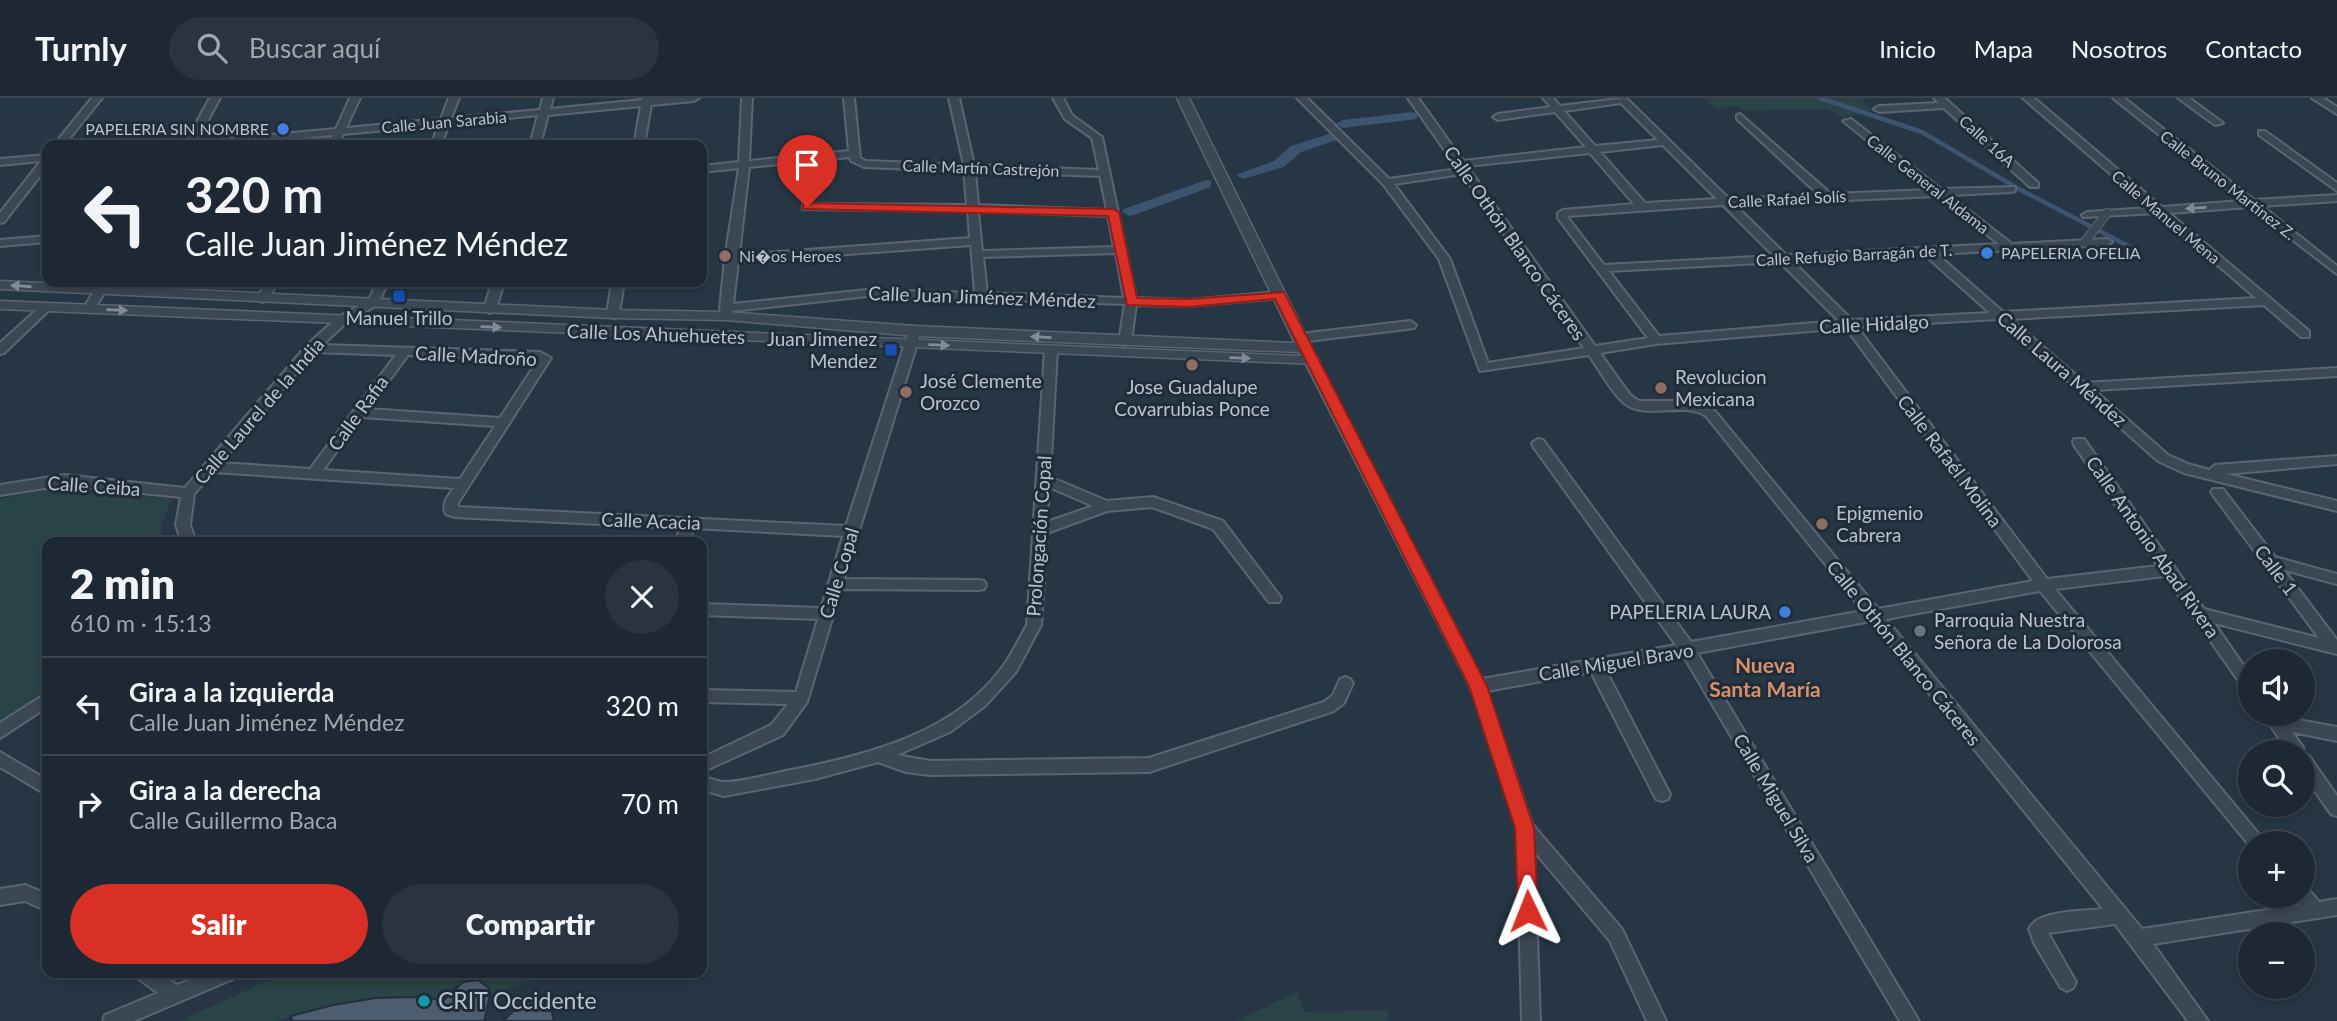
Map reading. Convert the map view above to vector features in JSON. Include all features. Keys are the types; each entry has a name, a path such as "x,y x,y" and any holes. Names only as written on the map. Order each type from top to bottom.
{"street":[{"path":"63,140 97,98"},
{"path":"194,140 215,98"},
{"path":"336,140 355,98"},
{"path":"438,140 454,98"},
{"path":"536,140 548,98"},
{"name":"Calle Juan Sarabia","path":"244,140 544,113 646,100 694,98"},
{"path":"726,312 744,165 747,98"},
{"path":"849,98 856,158"},
{"path":"954,98 969,166 981,295"},
{"path":"1073,98 1059,99 1068,117 1096,135 1105,173 1132,302 1125,341"},
{"path":"1183,98 1306,349 1478,686 1525,828 1531,1021"},
{"path":"1302,98 1387,182 1462,167 1664,142"},
{"name":"Calle Othón Blanco Cáceres","path":"1413,98 1630,402 1644,407 1695,405 1710,413 1872,616 2138,938 2199,1021"},
{"path":"1548,98 1642,206"},
{"path":"2028,98 2034,98"},
{"name":"Calle Manuel Mena","path":"2028,98 2305,334"},
{"name":"Calle Bruno Martínez Z.","path":"2118,98 2337,271"},
{"path":"2183,98 2218,123"},
{"path":"2317,98 2337,111"},
{"path":"1498,117 1622,99"},
{"name":"Calle Rafaél Molina","path":"1622,99 1849,324 2043,585 2248,831"},
{"path":"640,140 646,100"},
{"path":"1879,109 1943,101"},
{"name":"Calle 16A","path":"1943,101 2034,185"},
{"path":"1740,117 1828,197"},
{"name":"Calle General Aldama","path":"1847,121 2009,247"},
{"path":"2262,133 2337,188"},
{"name":"Calle Martín Castrejón","path":"707,169 856,158 873,165 969,166 1105,173"},
{"path":"0,162 42,159"},
{"path":"0,220 42,165"},
{"name":"Calle Hidalgo","path":"1387,182 1444,258 1484,368 1656,340 1849,324 2266,301"},
{"name":"Calle Rafaél Solís","path":"1601,268 1563,218 1563,213 1642,206 2011,189"},
{"path":"2087,215 2337,198"},
{"path":"807,207 1113,212"},
{"path":"2085,242 2106,215"},
{"path":"0,243 42,239"},
{"path":"731,259 975,241"},
{"name":"Calle Refugio Barragán de T.","path":"1601,268 2107,242"},
{"path":"977,254 1121,250"},
{"name":"Calle Laura Méndez","path":"1928,252 2163,458 2184,468 2337,506"},
{"path":"1601,268 1656,340"},
{"name":"Calle Los Ahuehuetes","path":"0,285 42,286"},
{"path":"89,309 102,287"},
{"name":"Calle Los Ahuehuetes","path":"102,287 263,299 613,314 726,312 913,338 1051,350 1306,349"},
{"path":"263,299 269,287"},
{"path":"171,312 201,307 342,311 374,302 380,287"},
{"path":"490,309 497,287"},
{"path":"613,314 617,287"},
{"name":"Calle Juan Jiménez Méndez","path":"726,312 858,293 1189,303 1279,295"},
{"name":"Calle Laurel de la India","path":"185,537 182,523 188,493 311,348 341,321 374,302"},
{"name":"Calle Los Ahuehuetes","path":"0,305 341,321 913,338 1125,341 1306,349"},
{"path":"2,345 45,308"},
{"path":"1306,349 1410,325"},
{"name":"Calle Copal","path":"707,763 777,730 802,698 851,531 913,338"},
{"name":"Calle Madroño","path":"311,348 545,358 451,503 451,510"},
{"name":"Prolongación Copal","path":"707,784 724,789 880,756 940,731 965,714 1004,678 1034,625 1051,350"},
{"name":"Calle Rafia","path":"313,474 404,352"},
{"path":"2085,387 2337,372"},
{"path":"358,413 503,422"},
{"name":"Calle Antonio Abad Rivera","path":"2079,442 2238,669"},
{"name":"Calle Miguel Silva","path":"1538,443 1688,650 1910,1021"},
{"path":"2203,471 2337,460"},
{"path":"210,467 464,484"},
{"name":"Calle Ceiba","path":"0,490 64,480 188,493"},
{"path":"1044,480 1106,506"},
{"name":"Calle 1","path":"2218,492 2336,648"},
{"path":"1041,530 1106,506 1153,502 1211,521 1224,531 1273,598"},
{"name":"Calle Acacia","path":"451,510 474,514 851,531"},
{"path":"683,537 690,523"},
{"path":"2269,561 2337,579"},
{"name":"Calle Miguel Bravo","path":"1478,686 2043,585 2169,570"},
{"path":"835,584 979,585"},
{"path":"707,610 826,614"},
{"path":"2200,614 2336,648"},
{"path":"1595,664 1662,794"},
{"path":"880,756 906,765 930,768 1149,765 1329,707 1339,699 1345,683"},
{"path":"707,696 802,698"},
{"path":"0,731 42,702"},
{"path":"2306,726 2337,734"},
{"path":"0,759 42,785"},
{"path":"2315,778 2337,809"},
{"path":"1525,828 1616,935 1657,1021"},
{"path":"0,897 22,891 33,893 42,899"},
{"path":"2138,938 2337,907"},
{"path":"2067,982 2041,939 2038,929 2046,924 2119,915"},
{"path":"152,978 176,995"},
{"path":"112,1021 215,978"}],"green space":[{"path":"1704,98 1867,98 1862,102 1874,110 1844,118 1827,109 1742,111 1737,106 1716,109"},
{"path":"44,490 172,498 161,526 161,537 42,537 42,697 0,725 0,499"},
{"path":"274,978 538,978 490,995 484,983 472,981 456,987 444,1000 376,998 333,1005 277,1021 179,1021"},
{"path":"1297,992 1305,1012 1389,1010 1388,1021 1236,1021"}],"building":[{"name":"CRIT Occidente","path":"478,980 489,988 484,1021 292,1021 291,1016 376,998 444,1000 463,982"},
{"path":"533,1000 540,1000 551,1008 554,1021 503,1021 518,1007"}],"waterway":[{"path":"1820,98 1922,132 2017,188 2132,248"},
{"path":"1343,124 1412,116"},
{"path":"1243,175 1279,164 1296,149 1332,137"},
{"path":"1129,212 1206,184"}],"place":[{"name":"PAPELERIA SIN NOMBRE","path":"283,129"},
{"name":"PAPELERIA OFELIA","path":"1987,253"},
{"name":"Ni�os Heroes","path":"725,256"},
{"name":"Manuel Trillo","path":"399,296"},
{"name":"Juan Jimenez Mendez","path":"891,350"},
{"name":"Jose Guadalupe Covarrubias Ponce","path":"1192,365"},
{"name":"Revolucion Mexicana","path":"1661,388"},
{"name":"José Clemente Orozco","path":"906,392"},
{"name":"Epigmenio Cabrera","path":"1822,524"},
{"name":"PAPELERIA LAURA","path":"1785,612"},
{"name":"Parroquia Nuestra Señora de La Dolorosa","path":"1920,631"},
{"name":"CRIT Occidente","path":"424,1001"}],"district":[{"name":"Nueva Santa María","path":"1765,678"}],"route":[{"path":"807,207 1113,212 1132,302 1189,303 1279,295 1478,686 1525,828 1528,911"}]}
